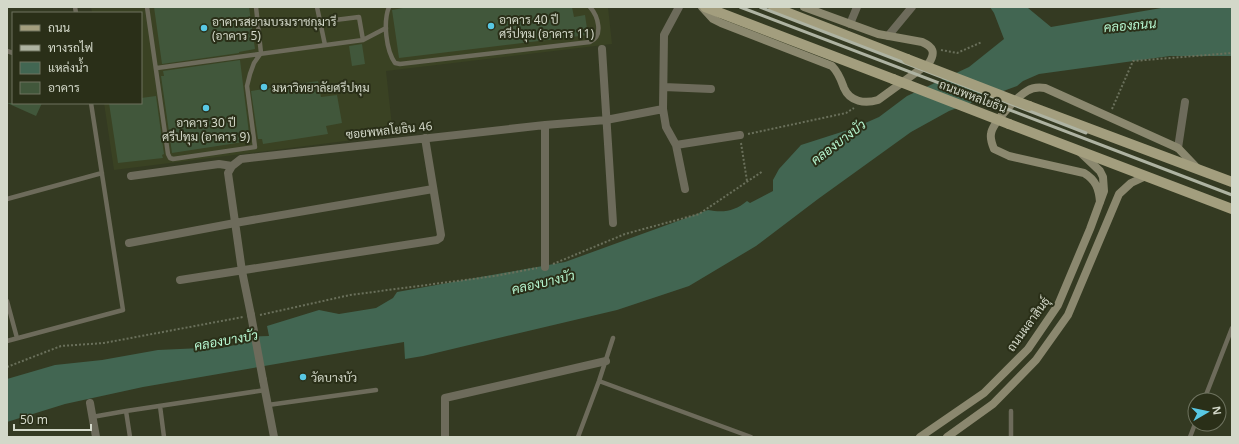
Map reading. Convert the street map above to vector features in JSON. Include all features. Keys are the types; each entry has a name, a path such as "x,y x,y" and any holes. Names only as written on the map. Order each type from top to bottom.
{"main road":[{"name":"ถนนพหลโยธิน","path":"703,7 1232,209"},
{"path":"703,7 713,19 721,23 832,66 840,76 848,94 853,98 864,102 878,100 929,63 934,54 932,49 922,42 878,34 804,7"},
{"name":"ถนนพหลโยธิน","path":"773,7 1029,106 1232,182"},
{"path":"1100,202 1099,190 1096,184 1091,177 1084,173 1009,156 994,149 990,134 992,127 1016,99 1028,90 1036,87 1045,88 1178,148 1199,170"},
{"path":"1077,151 1100,171 1103,177 1104,191"},
{"path":"947,437 993,404 1036,360 1068,315 1119,194 1131,183 1146,176"},
{"path":"1096,184 1104,191 1119,194"},
{"name":"ถนนผลาสินธุ์","path":"920,437 984,393 1028,349 1058,305 1090,229 1104,191"},
{"path":"1090,229 1096,227 1100,229 1101,234"}],"street":[{"path":"680,7 664,35 663,109 666,127 676,145 684,189"},
{"path":"850,24 857,7"},
{"path":"888,36 912,7"},
{"path":"602,49 614,223"},
{"path":"664,87 711,89"},
{"path":"1178,148 1185,102"},
{"name":"ซอยพหลโยธิน 46","path":"232,166 241,159 545,125 606,120 663,109"},
{"path":"545,125 546,267"},
{"path":"676,145 740,135"},
{"path":"180,280 437,240 441,235 425,138"},
{"path":"131,176 219,164 232,166 228,173 242,271 252,315 274,437"},
{"path":"129,243 433,189"},
{"path":"445,437 445,398 606,361"},
{"path":"90,403 96,437"}],"lane":[{"path":"147,7 157,68 168,154 170,158 175,159 254,147 247,86 254,63 261,53 256,7"},
{"path":"317,7 324,45"},
{"path":"389,7 386,28 390,53 395,63 400,64 590,42 595,40 598,35 597,21 594,12 590,7"},
{"path":"319,22 358,16 360,18 363,40"},
{"path":"157,68 363,40 386,28"},
{"path":"7,342 123,310 91,104"},
{"path":"7,199 102,173"},
{"path":"7,301 17,338"},
{"path":"1207,392 1232,328"},
{"path":"578,437 613,338"},
{"path":"599,381 751,437"},
{"path":"92,417 265,390"},
{"path":"268,406 376,390"},
{"path":"160,406 164,437"},
{"path":"1011,411 1011,437"},
{"path":"126,412 130,437"}],"path":[{"path":"932,49 957,53 982,42"},
{"path":"1109,117 1133,61 1232,53"},
{"path":"748,181 740,135 846,113 864,102"},
{"path":"7,367 61,346 104,344 350,295 495,276 546,267 624,234 699,214 763,171"}],"shaded area":[{"name":"มหาวิทยาลัยศรีปทุม","path":"91,7 608,7 612,44 386,71 393,135 114,170 104,104 142,104 142,12 92,12"}],"water":[{"path":"990,7 1028,8 1051,27 1167,7 1232,7 1232,56 1170,56 1039,74 1023,81 1017,86 949,111 911,132 756,246 689,286 617,310 423,356 405,359 404,342 143,387 65,404 7,422 7,379 55,365 102,360 158,350 202,348 217,349 244,343 242,337 269,336 267,326 319,310 339,314 376,308 393,298 397,292 565,262 708,210 729,210 738,207 747,201 750,203 773,191 773,180 779,169 801,145 854,128 879,117 907,96 969,67 1004,39 994,13"}],"building":[{"name":"อาคารสยามบรมราชกุมารี (อาคาร 5)","path":"154,7 249,7 255,49 239,53 162,64"},
{"name":"อาคาร 40 ปี ศรีปทุม (อาคาร 11)","path":"408,7 572,7 574,17 585,15 588,35 399,58 392,10"},
{"path":"362,44 365,64 352,66 349,46"},
{"name":"อาคาร 30 ปี ศรีปทุม (อาคาร 9)","path":"240,60 250,141 172,153 161,76 164,76 163,71"},
{"path":"318,81 321,97 337,95 342,123 326,126 328,134 263,144 262,139 258,139 251,91"},
{"path":"156,96 164,154 162,155 163,158 118,163 109,104 142,104 142,98"},
{"path":"7,103 42,104 36,116"}],"railway":[{"path":"740,7 1232,195"},
{"path":"760,7 1086,133"}],"place":[{"name":"อาคาร 40 ปี ศรีปทุม (อาคาร 11)","path":"491,26"},
{"name":"อาคารสยามบรมราชกุมารี (อาคาร 5)","path":"204,28"},
{"name":"มหาวิทยาลัยศรีปทุม","path":"264,87"},
{"name":"อาคาร 30 ปี ศรีปทุม (อาคาร 9)","path":"206,108"},
{"name":"วัดบางบัว","path":"303,377"}],"water label":[{"name":"คลองถนน","path":"1130,25"},
{"name":"คลองบางบัว","path":"838,142"},
{"name":"คลองบางบัว","path":"543,282"},
{"name":"คลองบางบัว","path":"226,340"}]}
